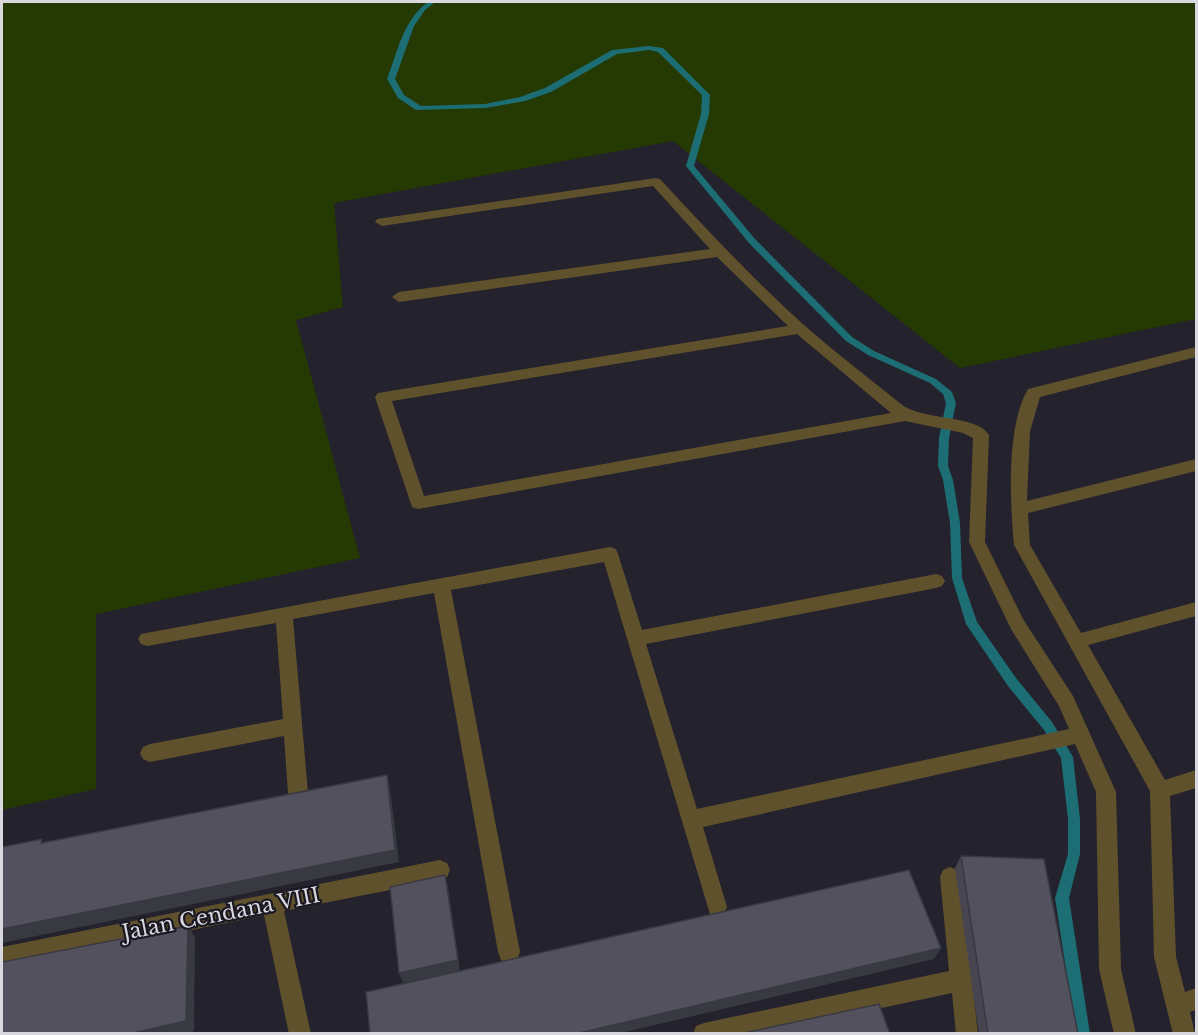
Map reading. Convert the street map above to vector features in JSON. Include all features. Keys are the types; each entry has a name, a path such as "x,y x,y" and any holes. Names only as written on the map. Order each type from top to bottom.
{"street":[{"path":"382,222 656,182 720,252 800,328 905,416"},
{"path":"399,297 720,252"},
{"path":"800,328 383,397 418,503 905,416 966,428 981,435 977,542 1017,624 1066,702 1106,792 1110,969 1125,1034"},
{"path":"1184,1034 1186,1003 1165,957 1160,790 1022,545 1019,509 1022,431 1034,393 1197,352"},
{"path":"1019,509 1197,465"},
{"path":"147,639 610,554 717,907"},
{"path":"636,639 936,581"},
{"path":"441,585 509,952"},
{"path":"1077,641 1197,609"},
{"path":"284,614 298,793"},
{"path":"150,753 292,726"},
{"path":"690,820 1079,735"},
{"path":"1160,790 1197,779"},
{"name":"Jalan Cendana VIII","path":"2,958 440,870"},
{"path":"950,877 967,1034"},
{"path":"272,903 300,1034"},
{"path":"704,1034 960,980"}],"green space":[{"path":"2,2 1196,2 1196,319 960,368 673,141 334,203 343,307 296,320 360,558 96,614 96,789 2,810"}],"building":[{"path":"387,775 395,850 2,929 2,847 42,839 41,843"},
{"path":"961,856 1044,859 1078,1034 988,1034"},
{"path":"909,870 941,948 575,1034 370,1034 366,992"},
{"path":"445,875 458,960 399,973 390,887"},
{"path":"188,926 186,1021 128,1034 2,1034 2,962"},
{"path":"879,1004 890,1034 739,1034"}],"waterway":[{"path":"432,2 423,9 410,26 391,79 401,96 419,108 485,106 522,99 548,90 615,52 649,48 660,50 706,95 705,114 690,166 752,241 849,339 871,353 933,381 947,392 951,403 944,438 943,466 948,480 955,523 957,578 972,624 1012,682 1048,726 1067,757 1074,819 1074,854 1062,898 1083,1034"}]}
